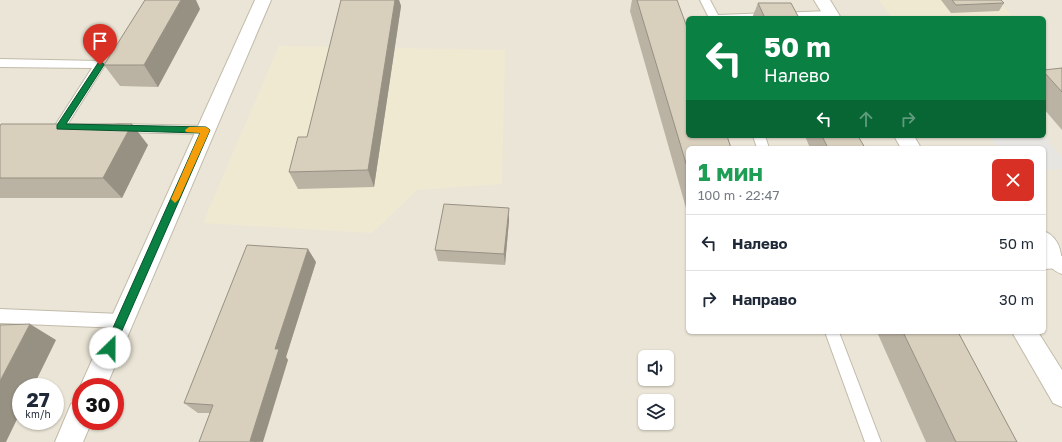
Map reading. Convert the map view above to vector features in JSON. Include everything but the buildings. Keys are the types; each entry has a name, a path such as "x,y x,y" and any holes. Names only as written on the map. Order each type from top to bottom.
{"street":[{"path":"96,378 263,0"},
{"path":"822,0 831,16"},
{"path":"1046,244 1057,263"},
{"path":"1025,334 1062,394"},
{"path":"69,442 74,430"}],"lane":[{"path":"705,0 713,16"},
{"path":"0,62 100,65 60,127"},
{"path":"45,127 75,127"},
{"path":"106,128 206,130"},
{"path":"0,316 121,321"},
{"path":"833,334 873,442"}],"shaded area":[{"path":"0,0 1062,0 1062,442 0,442"},
{"path":"879,0 997,0 1011,15 1002,16 891,16"},
{"path":"279,46 505,50 502,184 417,190 372,233 203,223"},
{"path":"990,138 1046,138 1062,158 1062,169 1046,170 1046,146 996,146"}],"slow traffic":[{"path":"175,199 206,130 189,130"}],"route":[{"path":"100,65 60,127 206,130 110,348"}]}
